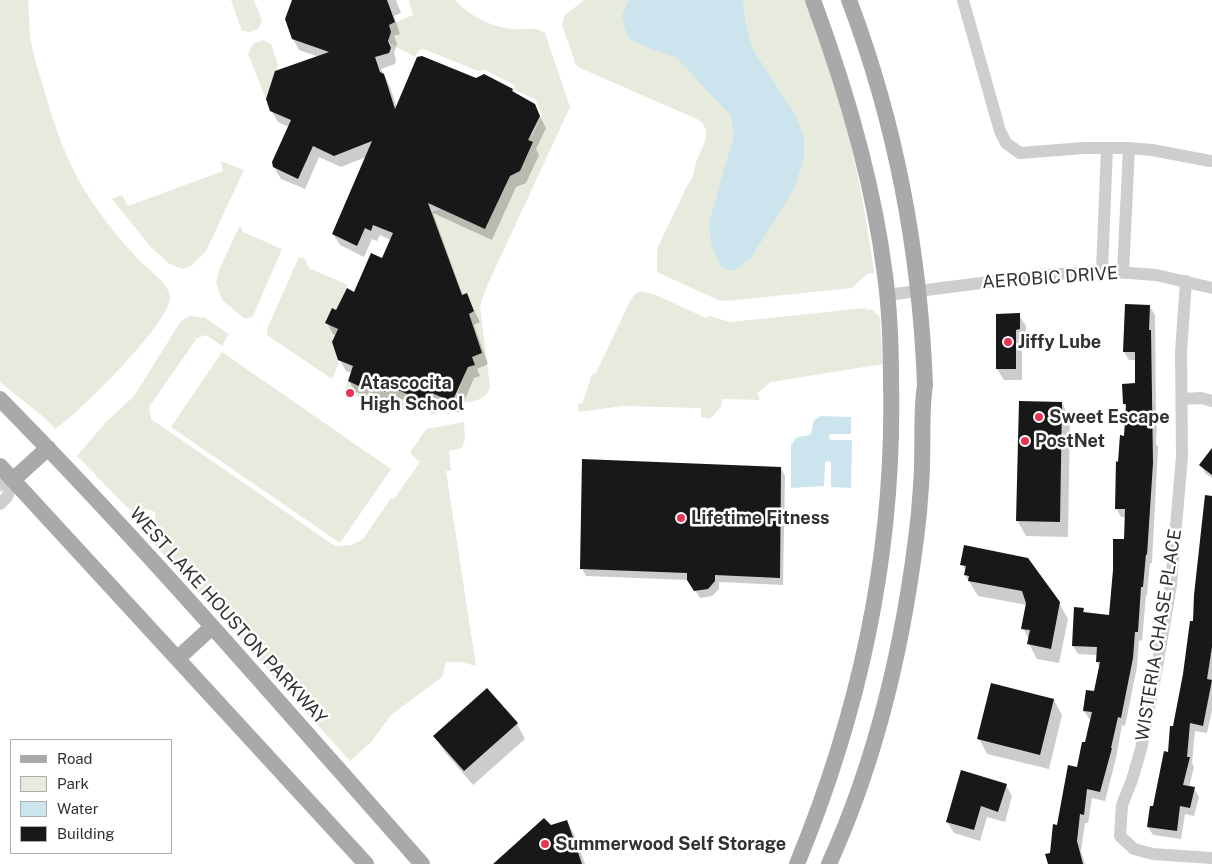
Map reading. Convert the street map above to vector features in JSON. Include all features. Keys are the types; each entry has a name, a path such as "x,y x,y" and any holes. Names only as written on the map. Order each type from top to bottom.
{"main road":[{"path":"796,864 822,798 861,673 874,607 890,487 892,425 890,320 869,182 856,128 813,0"},
{"path":"829,864 856,799 873,748 903,624 912,567 922,474 922,403 925,385 919,291 908,215 890,129 867,49 849,0"},
{"name":"WEST LAKE HOUSTON PARKWAY","path":"0,399 103,506 422,864"},
{"path":"7,482 48,448"},
{"path":"0,466 7,482 178,658 366,864"},
{"path":"178,658 212,627"}],"street":[{"path":"964,0 1000,131 1011,148 1020,153 1084,148 1129,148 1179,154 1210,161"},
{"path":"1102,271 1107,148"},
{"path":"1123,272 1129,148"},
{"name":"AEROBIC DRIVE","path":"887,295 1102,271 1156,275 1212,288"},
{"name":"WISTERIA CHASE PLACE","path":"1186,281 1181,352 1181,472 1171,585 1141,749 1122,805 1120,836 1134,849 1153,854 1212,858"},
{"path":"1182,398 1200,398 1212,401"},
{"path":"0,504 7,497 7,482"}],"green space":[{"path":"0,0 28,0 30,37 35,61 57,131 72,167 85,191 107,222 123,243 162,282 170,297 167,309 140,346 83,406 55,429 46,419 0,382"},
{"path":"231,0 254,0 262,21 259,28 250,32 242,31"},
{"path":"410,0 455,0 474,16 490,24 506,28 534,29 545,33 570,107 487,286 480,306 490,387 485,396 470,402 454,403 468,367 475,365 472,357 482,353 469,314 474,311 467,294 462,295 431,212 441,209 483,228 486,227 512,172 515,174 520,171 533,143 524,138 533,135 542,115 536,100 515,90 514,85 485,70 478,71 424,49 419,50 415,57 391,44 387,37 391,32 389,25 413,15"},
{"path":"584,0 806,0 829,67 848,135 863,203 874,273 867,274 852,288 726,301 718,300 657,272 657,249 692,178 706,137 706,131 704,125 699,120 576,65 562,25 564,16"},
{"path":"263,40 271,44 278,65 266,99 248,54 253,44"},
{"path":"221,161 244,170 206,251 191,266 182,269 168,263 150,246 112,199 122,195 128,206 223,171"},
{"path":"240,225 243,232 282,249 253,316 245,319 222,300 216,283 219,270"},
{"path":"299,257 305,259 309,268 348,285 336,310 332,308 326,322 336,328 337,331 332,342 339,363 332,379 267,335 267,329"},
{"path":"641,291 656,295 706,318 709,316 730,322 871,309 880,319 883,364 771,382 757,393 760,400 722,399 721,407 710,419 701,417 701,408 623,406 579,412 578,404 582,403 592,375 596,373 630,301 635,294"},
{"path":"190,316 205,318 229,334 222,346 206,335 197,338 149,407 151,419 335,546 351,545 363,539 391,498 394,499 420,462 410,453 426,429 464,422 465,440 462,448 449,451 451,471 446,471 476,666 461,662 446,662 442,677 391,715 372,741 350,761 155,545 155,512 147,509 143,521 77,456 106,422 134,396 181,321"},
{"path":"222,352 391,469 340,543 171,427"},
{"path":"348,381 360,386 363,381 385,392 389,386 427,403 432,393 452,402 452,404 409,410 376,407 345,388"}],"water":[{"path":"629,0 743,0 745,21 752,48 795,115 804,137 804,157 795,187 751,258 734,271 722,268 712,248 709,223 734,135 731,116 676,57 648,48 628,38 622,16"},
{"path":"821,416 851,417 851,434 830,434 829,438 831,440 852,440 851,488 831,487 831,462 828,461 825,463 824,486 791,488 791,445 797,437 811,434 814,420"}],"building":[{"path":"292,0 387,0 395,22 389,25 391,32 388,41 391,48 389,53 375,57 380,72 384,74 395,109 417,57 422,56 476,78 484,74 513,89 512,91 535,104 540,116 528,140 533,142 520,171 510,176 485,229 428,203 462,295 467,293 474,311 469,314 482,353 472,357 475,365 468,367 452,402 432,393 427,403 389,386 385,392 363,381 361,387 348,381 353,366 338,360 332,342 338,329 325,323 332,308 336,310 347,288 354,292 371,253 382,258 393,233 373,225 371,231 365,228 357,246 332,234 372,141 334,156 313,146 298,179 273,167 272,162 291,120 270,111 266,99 275,71 329,52 292,39 285,19"},
{"path":"1125,304 1150,305 1149,330 1151,330 1153,463 1147,555 1143,587 1141,587 1138,632 1135,632 1133,658 1121,718 1118,717 1100,792 1087,789 1084,815 1080,814 1077,841 1083,864 1048,864 1045,854 1050,853 1053,824 1057,825 1068,765 1077,767 1082,742 1085,742 1092,712 1083,711 1086,690 1094,691 1100,662 1096,662 1097,647 1072,646 1074,607 1084,608 1083,612 1109,615 1113,570 1113,539 1124,539 1125,509 1115,509 1116,461 1118,462 1120,435 1124,436 1126,404 1123,404 1122,384 1135,383 1135,352 1123,352"},
{"path":"1020,313 1020,329 1016,330 1016,369 996,369 996,314"},
{"path":"1019,401 1062,402 1060,522 1016,521"},
{"path":"1212,448 1212,475 1199,465"},
{"name":"Lifetime Fitness","path":"582,459 781,467 780,578 715,575 715,581 708,589 694,591 687,580 687,573 580,569"},
{"path":"1205,495 1212,496 1212,647 1207,679 1212,680 1203,726 1190,723 1187,757 1190,757 1183,785 1195,787 1190,808 1180,806 1177,831 1147,827 1150,806 1153,806 1164,751 1168,752 1170,726 1173,726 1183,674 1190,621 1193,621"},
{"path":"964,545 1028,558 1060,602 1051,649 1027,644 1030,630 1021,629 1026,603 1022,591 968,581 969,576 964,575 966,566 960,565"},
{"path":"991,683 1054,699 1040,755 977,739"},
{"path":"487,688 518,723 464,771 433,736"},
{"path":"961,770 1007,784 998,812 981,806 974,830 946,822"},
{"name":"Summerwood Self Storage","path":"544,818 551,825 567,820 582,864 493,864"}],"place":[{"name":"Jiffy Lube","path":"1008,342"},
{"name":"Atascocita High School","path":"350,393"},
{"name":"Sweet Escape","path":"1039,417"},
{"name":"PostNet","path":"1025,441"},
{"name":"Lifetime Fitness","path":"681,518"},
{"name":"Summerwood Self Storage","path":"545,844"}]}
